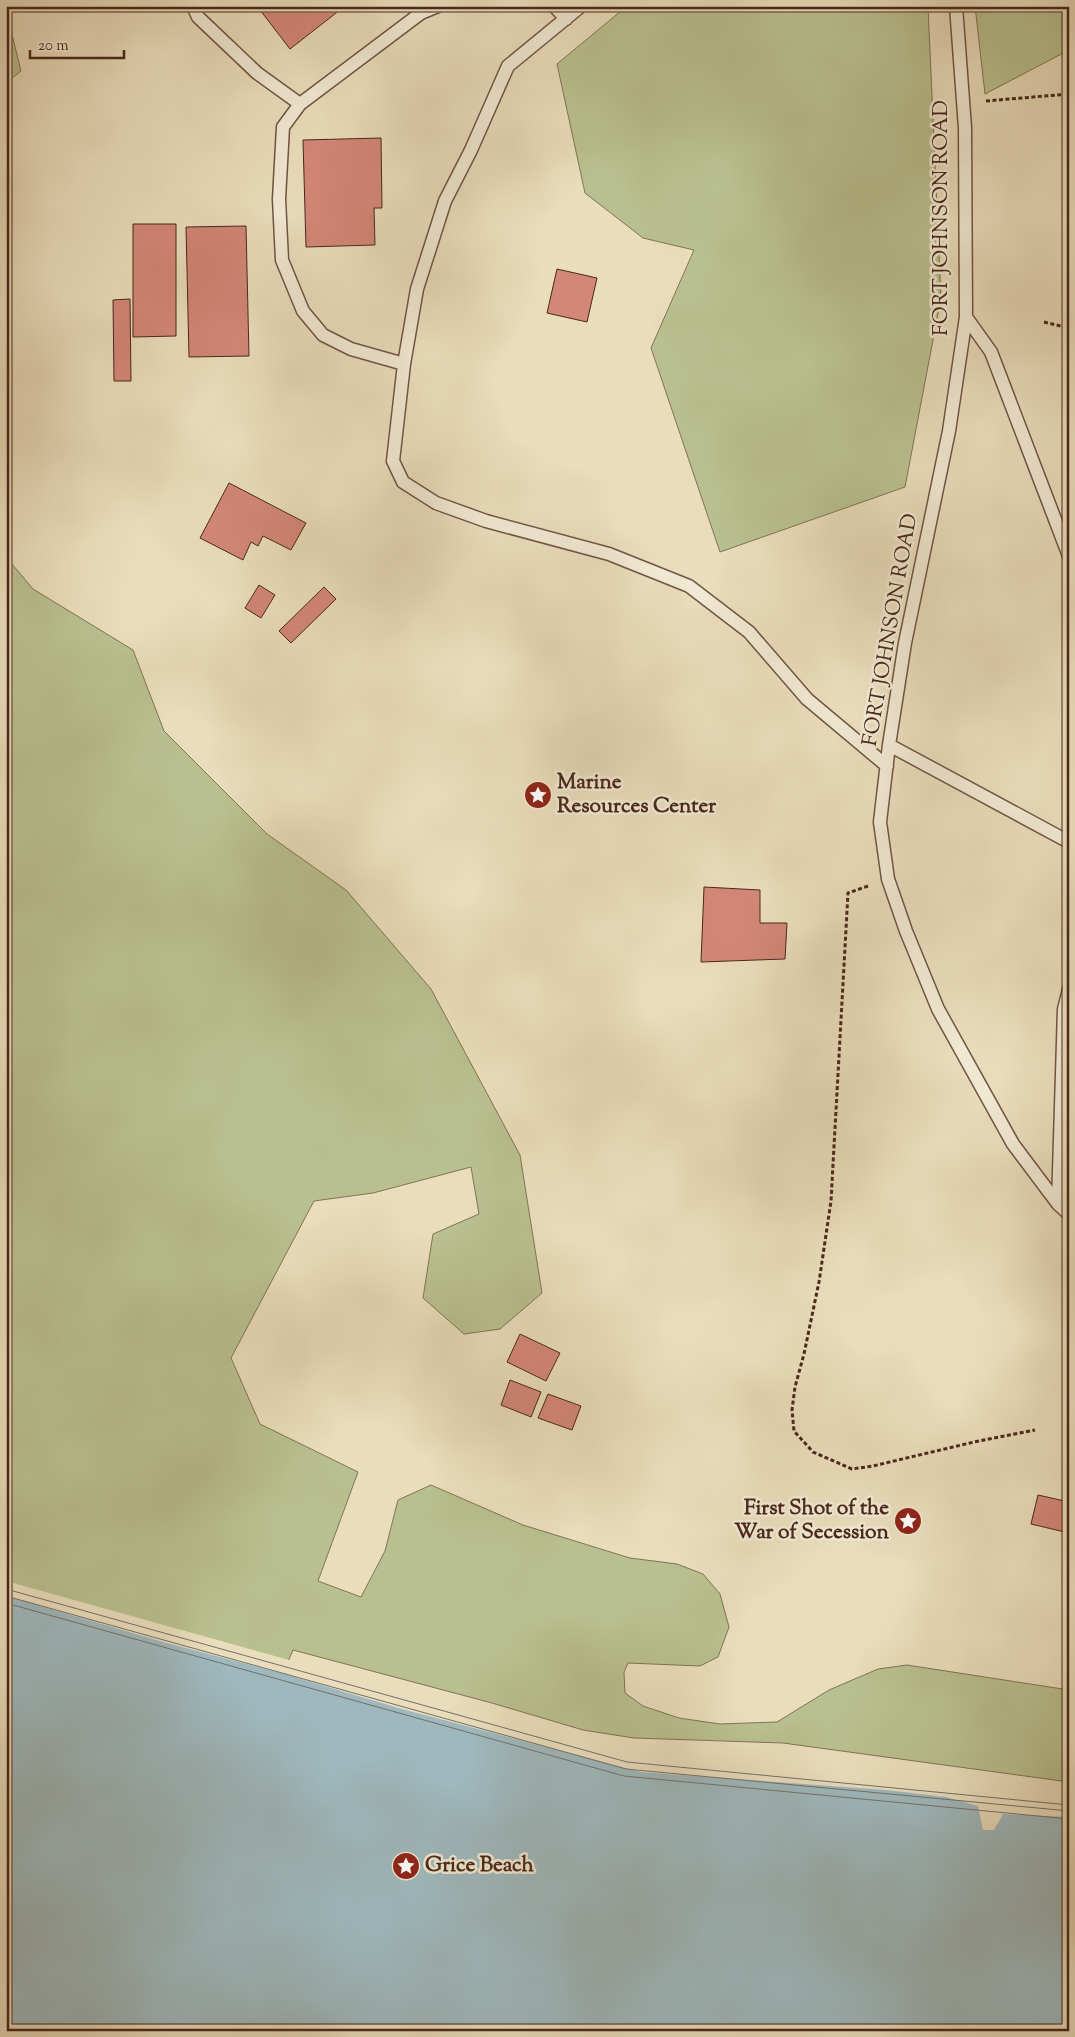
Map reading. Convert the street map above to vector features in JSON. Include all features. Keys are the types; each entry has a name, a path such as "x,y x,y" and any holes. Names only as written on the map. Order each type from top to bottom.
{"lane":[{"path":"193,6 198,17 257,73 300,104"},
{"path":"404,364 351,349 323,335 303,311 282,260 279,199 283,126 300,104 421,13 438,6"},
{"path":"554,6 566,18"},
{"path":"581,6 508,66 471,150 445,201 418,289 404,364 394,461 403,482 436,503 486,520 609,554 689,586 749,632 807,699 887,766"},
{"name":"FORT JOHNSON ROAD","path":"956,6 965,128 966,317 948,431 905,643 889,744 880,822 888,879 906,930 938,1009 1013,1144 1058,1204 1069,1214"},
{"path":"966,317 991,352 1066,538 1069,556"},
{"path":"889,744 1069,842"},
{"path":"1058,1204 1064,1009 1069,988"}],"path":[{"path":"963,103 1069,94"},
{"path":"1044,322 1069,328"},
{"path":"888,879 848,893 832,1202 819,1282 804,1354 794,1387 792,1410 794,1432 813,1452 852,1469 1036,1430"}],"green space":[{"path":"627,6 928,6 941,298 905,487 720,552 651,348 694,250 643,238 585,193 557,64"},
{"path":"975,6 1069,6 1069,50 985,94"},
{"path":"6,10 21,71 6,83"},
{"path":"6,557 33,589 133,650 164,731 267,834 346,890 431,989 520,1155 542,1293 500,1329 464,1334 423,1298 433,1234 479,1214 471,1167 373,1193 314,1201 231,1358 260,1424 358,1472 318,1581 361,1597 385,1551 398,1500 431,1485 523,1525 630,1558 677,1564 703,1574 720,1594 729,1627 718,1657 700,1666 628,1663 624,1672 625,1693 643,1706 679,1718 720,1724 777,1722 829,1690 878,1669 907,1665 1069,1690 1069,1782 783,1743 634,1738 583,1730 492,1703 293,1650 287,1664 6,1584"}],"water":[{"name":"Grice Beach","path":"6,1584 628,1758 1069,1800 1069,2031 6,2031"}],"pier":[{"path":"6,1581 629,1755 1069,1798 1069,1817 1003,1814 994,1830 983,1830 978,1806 946,1797 886,1790 641,1772 402,1709 6,1596"}],"building":[{"path":"257,6 345,6 290,49"},
{"path":"381,138 382,208 374,208 375,245 306,247 303,140"},
{"path":"133,224 176,224 176,336 133,337"},
{"path":"246,226 249,356 189,357 186,227"},
{"path":"557,269 597,278 587,322 547,313"},
{"path":"130,299 131,381 114,381 113,300"},
{"path":"229,483 306,523 291,550 263,536 258,546 251,542 243,560 200,538"},
{"path":"259,585 275,595 261,618 245,608"},
{"path":"324,587 336,599 291,643 279,631"},
{"path":"704,887 760,890 760,923 787,923 785,959 701,962"},
{"path":"520,1334 560,1353 546,1381 507,1362"},
{"path":"510,1380 541,1392 531,1417 501,1405"},
{"path":"548,1394 581,1406 572,1430 538,1418"},
{"path":"1038,1495 1069,1502 1069,1533 1031,1524"}],"place":[{"name":"Marine Resources Center","path":"538,795"},
{"name":"First Shot of the War of Secession","path":"908,1521"},
{"name":"Grice Beach","path":"406,1866"}]}
